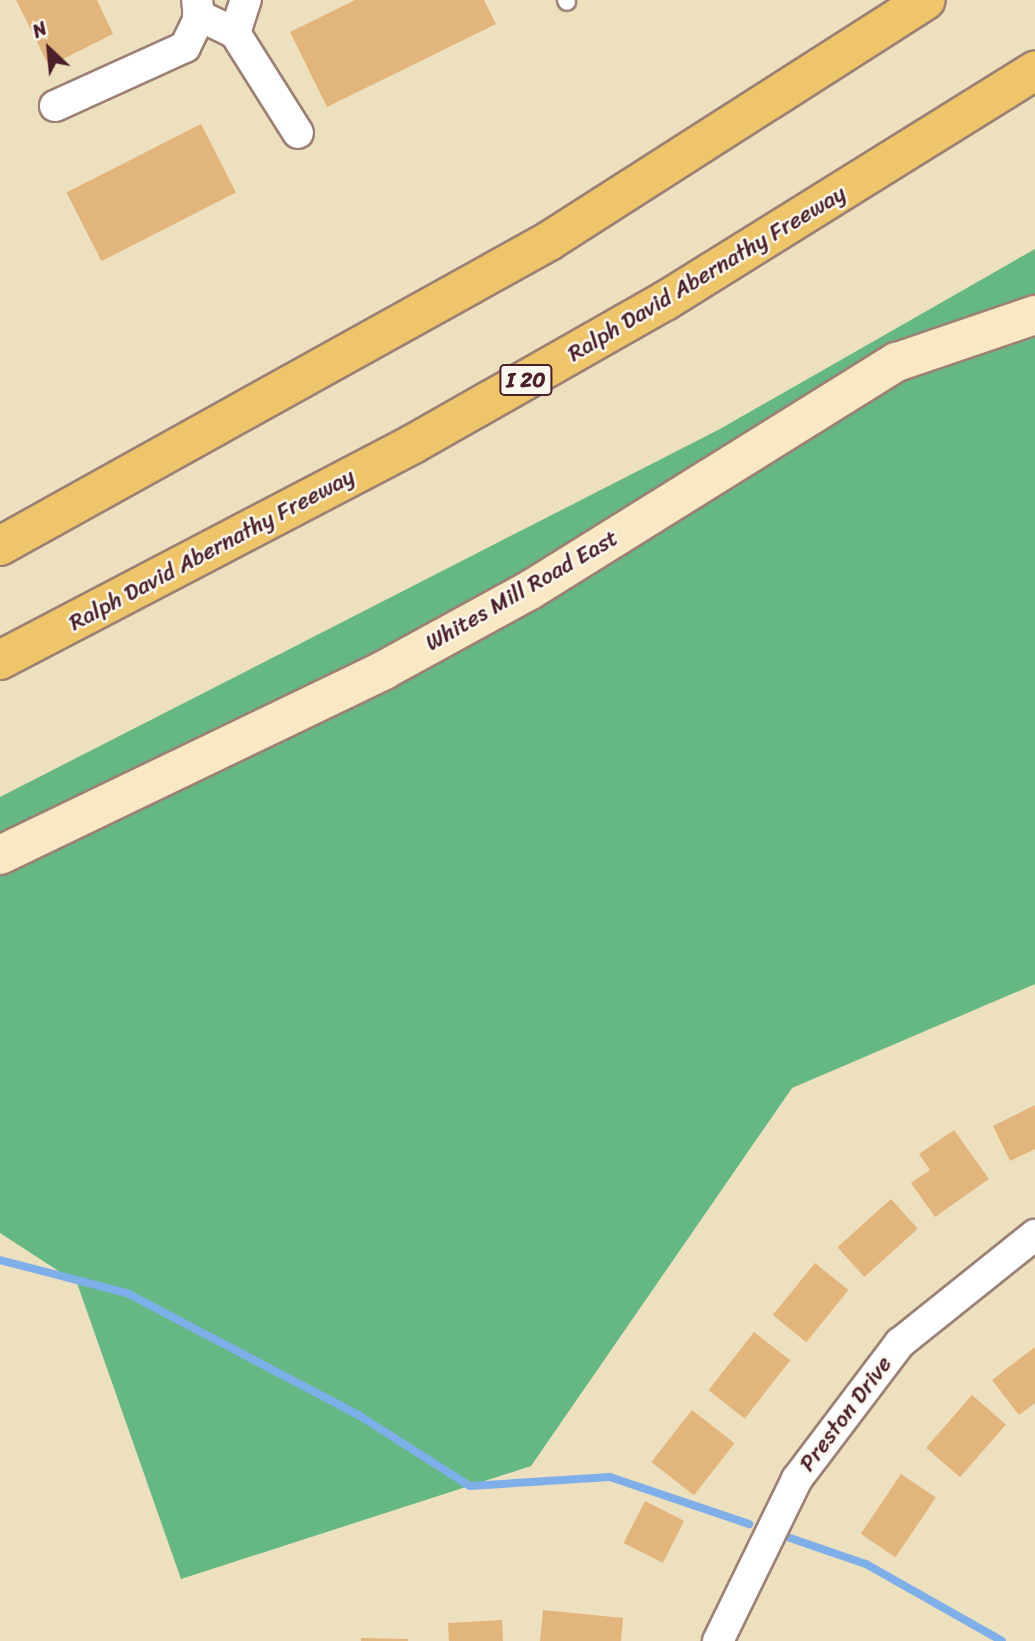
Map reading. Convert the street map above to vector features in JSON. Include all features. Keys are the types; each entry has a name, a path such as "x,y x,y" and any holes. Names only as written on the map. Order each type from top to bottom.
{"highway":[{"path":"672,167 899,0"},
{"path":"0,546 409,323 672,167 926,0"},
{"name":"Ralph David Abernathy Freeway","path":"0,660 413,444 665,302 1035,71"}],"street":[{"path":"235,33 246,0"},
{"path":"55,106 185,47 197,7 235,33 298,133"},
{"name":"Whites Mill Road East","path":"0,855 384,670 530,590 897,362 1035,315"},
{"name":"Preston Drive","path":"718,1641 797,1479 900,1343 1035,1235"}],"green space":[{"path":"1035,249 1035,984 792,1088 531,1466 181,1579 77,1283 0,1233 0,797 720,429"}],"building":[{"path":"16,0 97,0 113,34 49,66"},
{"path":"355,0 484,0 496,24 327,107 290,32"},
{"path":"201,124 236,193 101,261 66,193"},
{"path":"1035,1105 1035,1149 1010,1161 993,1126"},
{"path":"954,1130 989,1179 935,1217 911,1183 930,1170 919,1154"},
{"path":"891,1199 918,1229 864,1277 837,1247"},
{"path":"815,1263 848,1290 806,1342 773,1315"},
{"path":"754,1332 790,1360 745,1419 708,1390"},
{"path":"1035,1347 1035,1403 1019,1415 992,1380"},
{"path":"972,1395 1006,1425 960,1477 926,1448"},
{"path":"692,1410 735,1443 694,1495 651,1462"},
{"path":"901,1474 936,1497 896,1557 861,1534"},
{"path":"645,1501 684,1521 663,1563 624,1543"},
{"path":"543,1610 623,1618 621,1641 540,1641"},
{"path":"502,1620 503,1641 449,1641 448,1623"},
{"path":"361,1638 408,1639 408,1641 361,1641"}],"waterway":[{"path":"0,1260 127,1293 360,1416 470,1486 610,1477 749,1524"},
{"path":"790,1538 866,1564 1002,1641"}]}
